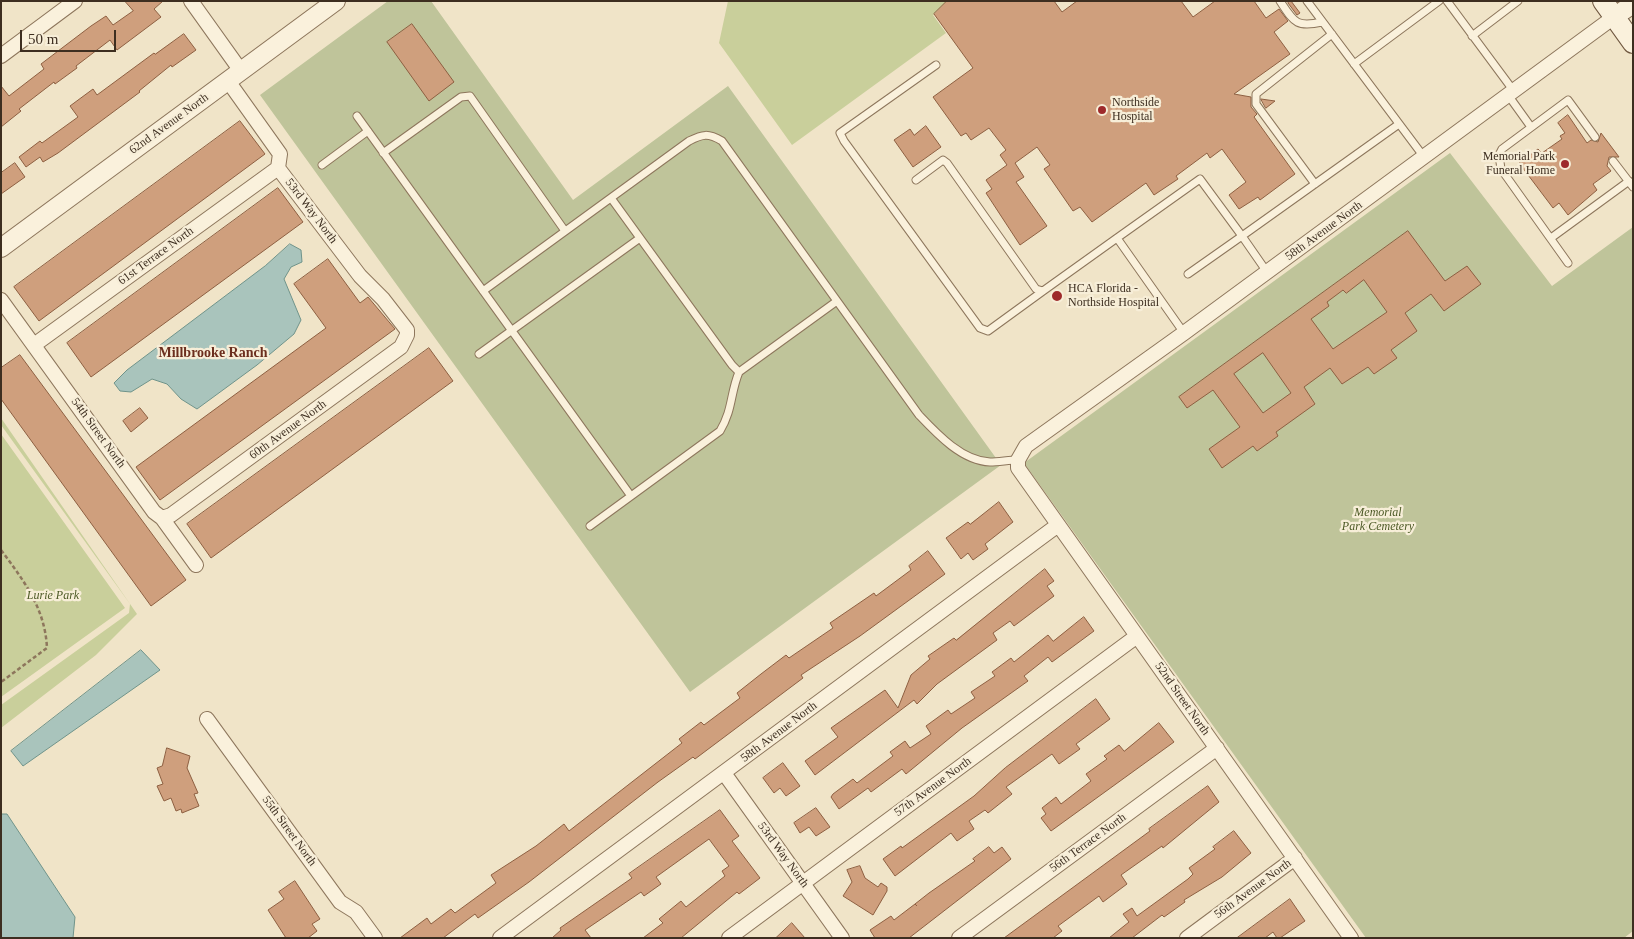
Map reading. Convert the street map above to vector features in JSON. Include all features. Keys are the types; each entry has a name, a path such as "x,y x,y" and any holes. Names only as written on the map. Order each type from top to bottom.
{"main road":[{"path":"1608,9 1633,42"}],"street":[{"path":"1,56 75,1"},
{"name":"53rd Way North","path":"191,1 280,154 278,168 360,276 382,298 407,330 407,335"},
{"name":"62nd Avenue North","path":"1,248 336,1"},
{"name":"58th Avenue North","path":"1018,460 1026,446 1184,333 1511,92 1608,9 1633,4"},
{"name":"61st Terrace North","path":"34,345 278,168"},
{"name":"54th Street North","path":"1,300 154,512 162,518 196,565"},
{"name":"60th Avenue North","path":"162,518 171,515 401,347 407,335"},
{"name":"52nd Street North","path":"1018,460 1018,468 1350,938"},
{"name":"58th Avenue North","path":"500,938 1058,525"},
{"name":"57th Avenue North","path":"729,938 1137,636"},
{"name":"55th Street North","path":"207,719 340,902 356,912 371,937"},
{"name":"56th Terrace North","path":"959,938 1217,748"},
{"name":"53rd Way North","path":"724,773 842,938"},
{"name":"56th Avenue North","path":"1187,938 1295,858"}],"lane":[{"path":"1280,1 1293,21 1304,26 1322,22"},
{"path":"1307,1 1424,157"},
{"path":"1354,64 1439,1"},
{"path":"1447,1 1511,92 1531,127"},
{"path":"1472,36 1518,1"},
{"path":"1315,184 1256,104 1256,94 1332,34"},
{"path":"936,65 840,133 980,328 988,331 1200,179 1267,272"},
{"path":"383,153 461,97 470,96 565,232"},
{"path":"1568,263 1501,169 1499,161 1502,149 1568,100 1595,137"},
{"path":"357,116 631,496"},
{"path":"1188,274 1399,124"},
{"path":"322,165 368,132"},
{"path":"483,291 689,141 704,134 712,135 722,141 919,415 958,451 988,462 1018,460"},
{"path":"916,180 943,160 947,163 1036,289 1043,291"},
{"path":"1550,238 1631,184 1614,161"},
{"path":"610,198 738,372"},
{"path":"479,354 640,238"},
{"path":"1117,238 1184,333"},
{"path":"590,526 720,431 729,416 734,382 738,372 837,301"}],"path":[{"path":"1,550 28,586 38,606 46,631 47,648 1,682"}],"green space":[{"path":"388,1 431,1 573,200 728,86 1001,465 690,692 260,95"},
{"path":"728,1 948,1 933,15 946,33 792,145 719,43"},
{"name":"Memorial Park Cemetery","path":"1450,153 1552,286 1633,227 1633,931 1624,938 1366,938 1024,463"},
{"path":"1,418 137,614 96,655 1,728 1,705 129,613 130,604 1,425"},
{"name":"Lurie Park","path":"1,434 125,608 1,697"}],"water":[{"path":"290,244 301,250 302,262 291,267 284,279 301,320 294,334 257,365 197,409 181,399 167,384 152,379 131,392 120,391 114,383 127,370 265,266"},
{"path":"141,650 160,670 23,766 11,751"},
{"path":"1,814 7,814 75,917 73,938 1,938"}],"building":[{"path":"125,1 163,1 154,9 161,17 117,50 110,40 76,66 77,68 55,84 54,82 19,109 21,111 1,127 1,86 9,96 44,69 41,64 91,26 106,16 113,25 133,11"},
{"name":"Northside Hospital","path":"947,1 1054,1 1062,12 1077,1 1181,1 1193,17 1215,1 1254,1 1266,18 1279,9 1288,21 1274,32 1290,54 1234,94 1251,97 1251,107 1257,114 1254,117 1295,174 1260,200 1258,197 1239,209 1229,195 1246,182 1222,149 1210,158 1207,153 1176,176 1178,179 1154,195 1146,183 1092,222 1080,207 1073,211 1044,169 1050,165 1037,147 1015,163 1024,177 1016,182 1047,226 1020,245 986,193 992,189 986,180 1007,165 1000,155 1006,150 989,128 971,140 966,133 961,136 933,97 973,68 934,14"},
{"path":"1291,1 1300,13 1297,15 1288,3"},
{"path":"412,24 454,82 429,101 387,42"},
{"path":"184,34 196,50 172,67 171,65 140,92 58,153 43,162 40,157 26,167 19,157 78,117 70,106 93,89 97,95 154,53"},
{"path":"1261,99 1275,101 1266,108"},
{"name":"Memorial Park Funeral Home","path":"1568,115 1587,143 1591,140 1598,142 1601,133 1619,157 1609,157 1607,166 1611,171 1593,184 1597,190 1568,215 1559,203 1553,208 1519,163 1538,149 1542,153 1562,139 1560,136 1565,133 1558,123"},
{"path":"240,121 265,154 39,321 14,287"},
{"path":"926,126 941,147 913,167 894,140 910,129 914,135"},
{"path":"15,163 25,177 1,194 1,173"},
{"path":"278,188 303,222 91,377 67,343"},
{"path":"1408,231 1445,281 1467,266 1481,284 1444,311 1431,294 1405,313 1417,331 1391,350 1397,358 1374,374 1368,367 1342,384 1330,368 1304,387 1315,404 1276,432 1278,436 1257,451 1253,446 1222,468 1209,449 1240,427 1213,390 1187,408 1179,397","holes":["1364,280 1387,312 1333,349 1311,319 1329,306 1327,302 1343,290 1346,293","1263,353 1291,393 1263,413 1234,374"]},
{"path":"328,259 360,303 368,297 395,329 160,500 136,467 326,328 294,284"},
{"path":"429,348 453,381 211,558 187,524"},
{"path":"20,355 186,580 151,606 1,399 1,368"},
{"path":"140,408 148,418 131,432 123,421"},
{"path":"999,502 1013,522 985,544 988,549 973,560 968,553 961,559 946,538 968,522 970,524"},
{"path":"928,551 945,574 860,636 801,675 803,678 695,759 693,757 658,782 529,882 478,918 475,914 443,938 400,938 427,918 431,924 451,909 455,913 496,883 491,875 536,846 564,824 569,831 682,743 679,739 701,722 704,725 740,698 737,693 761,674 786,655 789,658 833,628 830,623 874,593 876,596 911,570 909,566"},
{"path":"1045,569 1054,581 1047,586 1054,596 1014,626 1010,621 993,633 997,640 937,684 917,704 914,700 815,775 805,761 838,737 831,728 885,690 898,708 911,675 930,659 928,656 954,638 956,640"},
{"path":"1084,617 1094,631 1052,662 1048,657 1024,676 1028,681 962,728 906,774 902,769 871,792 868,788 839,809 831,797 833,794 853,779 857,783 893,756 890,752 905,741 910,748 931,734 926,726 948,710 951,714 975,698 971,692 995,676 992,672 1011,658 1014,662 1048,635 1053,641"},
{"path":"1096,699 1110,719 1076,744 1080,749 1059,764 1052,754 1006,787 1012,794 988,813 985,810 969,821 974,829 957,841 951,833 895,876 883,859 901,846 902,848 974,796 1005,768"},
{"path":"1159,723 1174,742 1051,831 1041,818 1046,814 1042,808 1056,797 1061,804 1091,781 1086,774 1107,759 1104,756 1119,745 1124,751"},
{"path":"167,748 190,756 187,768 198,793 194,794 199,806 182,813 181,809 176,811 171,798 164,801 157,786 163,784 157,768 162,766"},
{"path":"783,763 800,786 786,796 780,788 774,793 763,778"},
{"path":"1208,786 1219,802 1163,848 1162,846 1121,875 1127,884 1103,902 1099,896 1058,926 1062,931 1053,938 1004,938 1150,831 1149,829"},
{"path":"816,808 830,827 816,836 809,827 800,833 794,823"},
{"path":"720,810 739,836 732,841 760,878 739,894 737,892 681,938 643,938 663,923 659,919 681,901 686,907 725,876 722,871 729,866 709,839 656,877 661,884 644,896 641,892 585,930 591,938 552,938 561,930 560,928 632,878 629,874"},
{"path":"1234,831 1251,853 1222,877 1184,900 1185,902 1164,917 1162,915 1132,938 1109,938 1129,922 1123,914 1132,908 1137,916 1188,879 1193,874 1189,868 1215,849 1213,847"},
{"path":"989,847 994,853 1002,847 1011,859 909,938 875,938 870,930 891,916 894,920 975,861 973,859"},
{"path":"860,866 865,878 878,887 881,883 887,887 887,891 873,915 843,896 852,882 847,870"},
{"path":"295,881 320,919 312,924 317,931 308,938 286,938 268,910 284,899 279,892"},
{"path":"1290,899 1305,921 1280,938 1277,938 1273,932 1265,938 1237,938"},
{"path":"792,923 805,938 776,938"}],"place":[{"name":"Northside Hospital","path":"1102,110"},
{"name":"Memorial Park Funeral Home","path":"1565,164"},
{"name":"HCA Florida - Northside Hospital","path":"1057,296"}],"district":[{"name":"Millbrooke Ranch","path":"213,353"}]}
